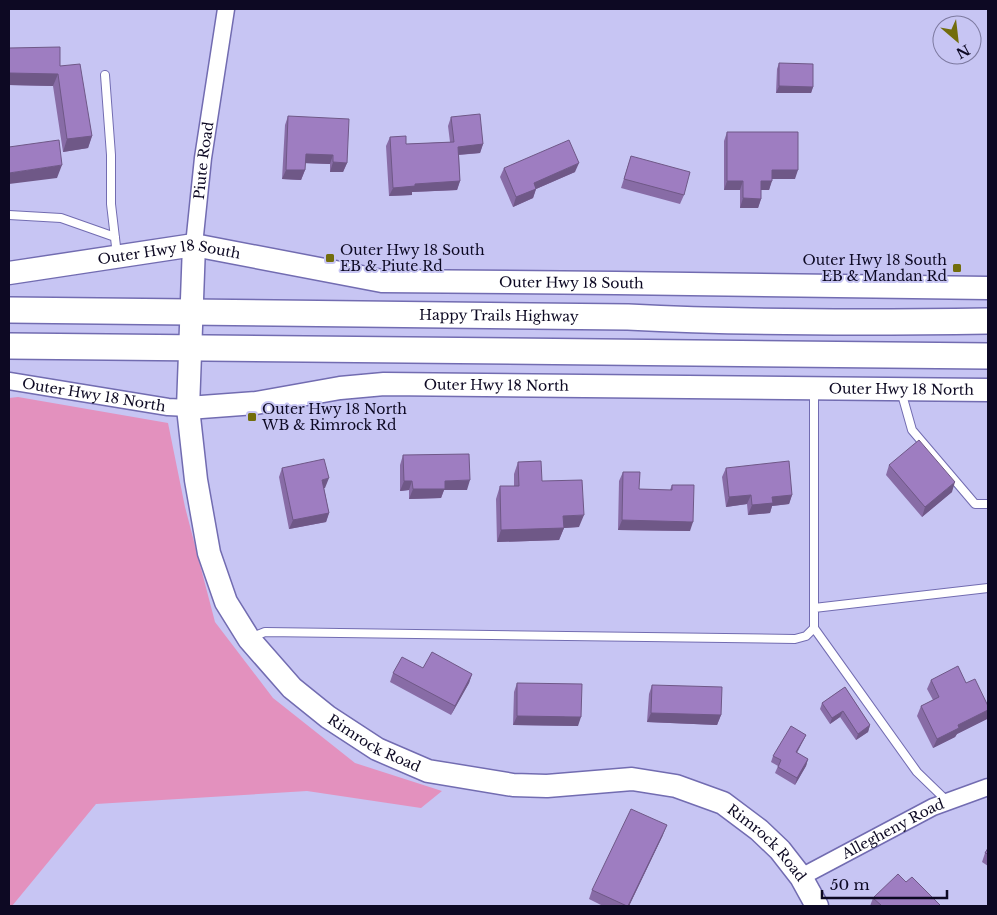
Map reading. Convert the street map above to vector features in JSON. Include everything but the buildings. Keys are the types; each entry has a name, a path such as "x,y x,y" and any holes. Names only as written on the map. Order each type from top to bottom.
{"main road":[{"name":"Happy Trails Highway","path":"9,310 628,317 711,321 988,321"},
{"path":"9,346 988,356"}],"street":[{"name":"Piute Road","path":"191,313 194,245 203,158 226,9"},
{"name":"Outer Hwy 18 South","path":"9,274 116,247 194,245 382,281 616,282 988,288"},
{"name":"Rimrock Road","path":"191,313 188,408 196,480 209,553 226,602 249,639 292,688 328,717 377,749 428,771 513,785 546,786 632,779 676,786 723,803 759,830 780,850 801,877 817,906"},
{"name":"Outer Hwy 18 North","path":"9,380 168,407 188,408 256,403 340,388 384,384 988,390"},
{"name":"Allegheny Road","path":"801,877 933,807 988,787"}],"lane":[{"path":"105,75 111,155 111,204 116,247"},
{"path":"9,215 61,218 116,247"},
{"path":"814,387 814,628 917,772 948,802"},
{"path":"900,388 912,430 975,504 988,504"},
{"path":"814,608 988,588"},
{"path":"249,639 265,632 795,639 806,636 814,628"}],"shaded area":[{"path":"18,397 168,423 185,507 215,622 273,698 355,763 442,791 421,808 307,791 96,804 12,906 9,906 9,398"}],"place":[{"name":"Outer Hwy 18 South EB & Piute Rd","path":"330,258"},
{"name":"Outer Hwy 18 South EB & Mandan Rd","path":"957,268"},
{"name":"Outer Hwy 18 North WB & Rimrock Rd","path":"252,417"}]}
